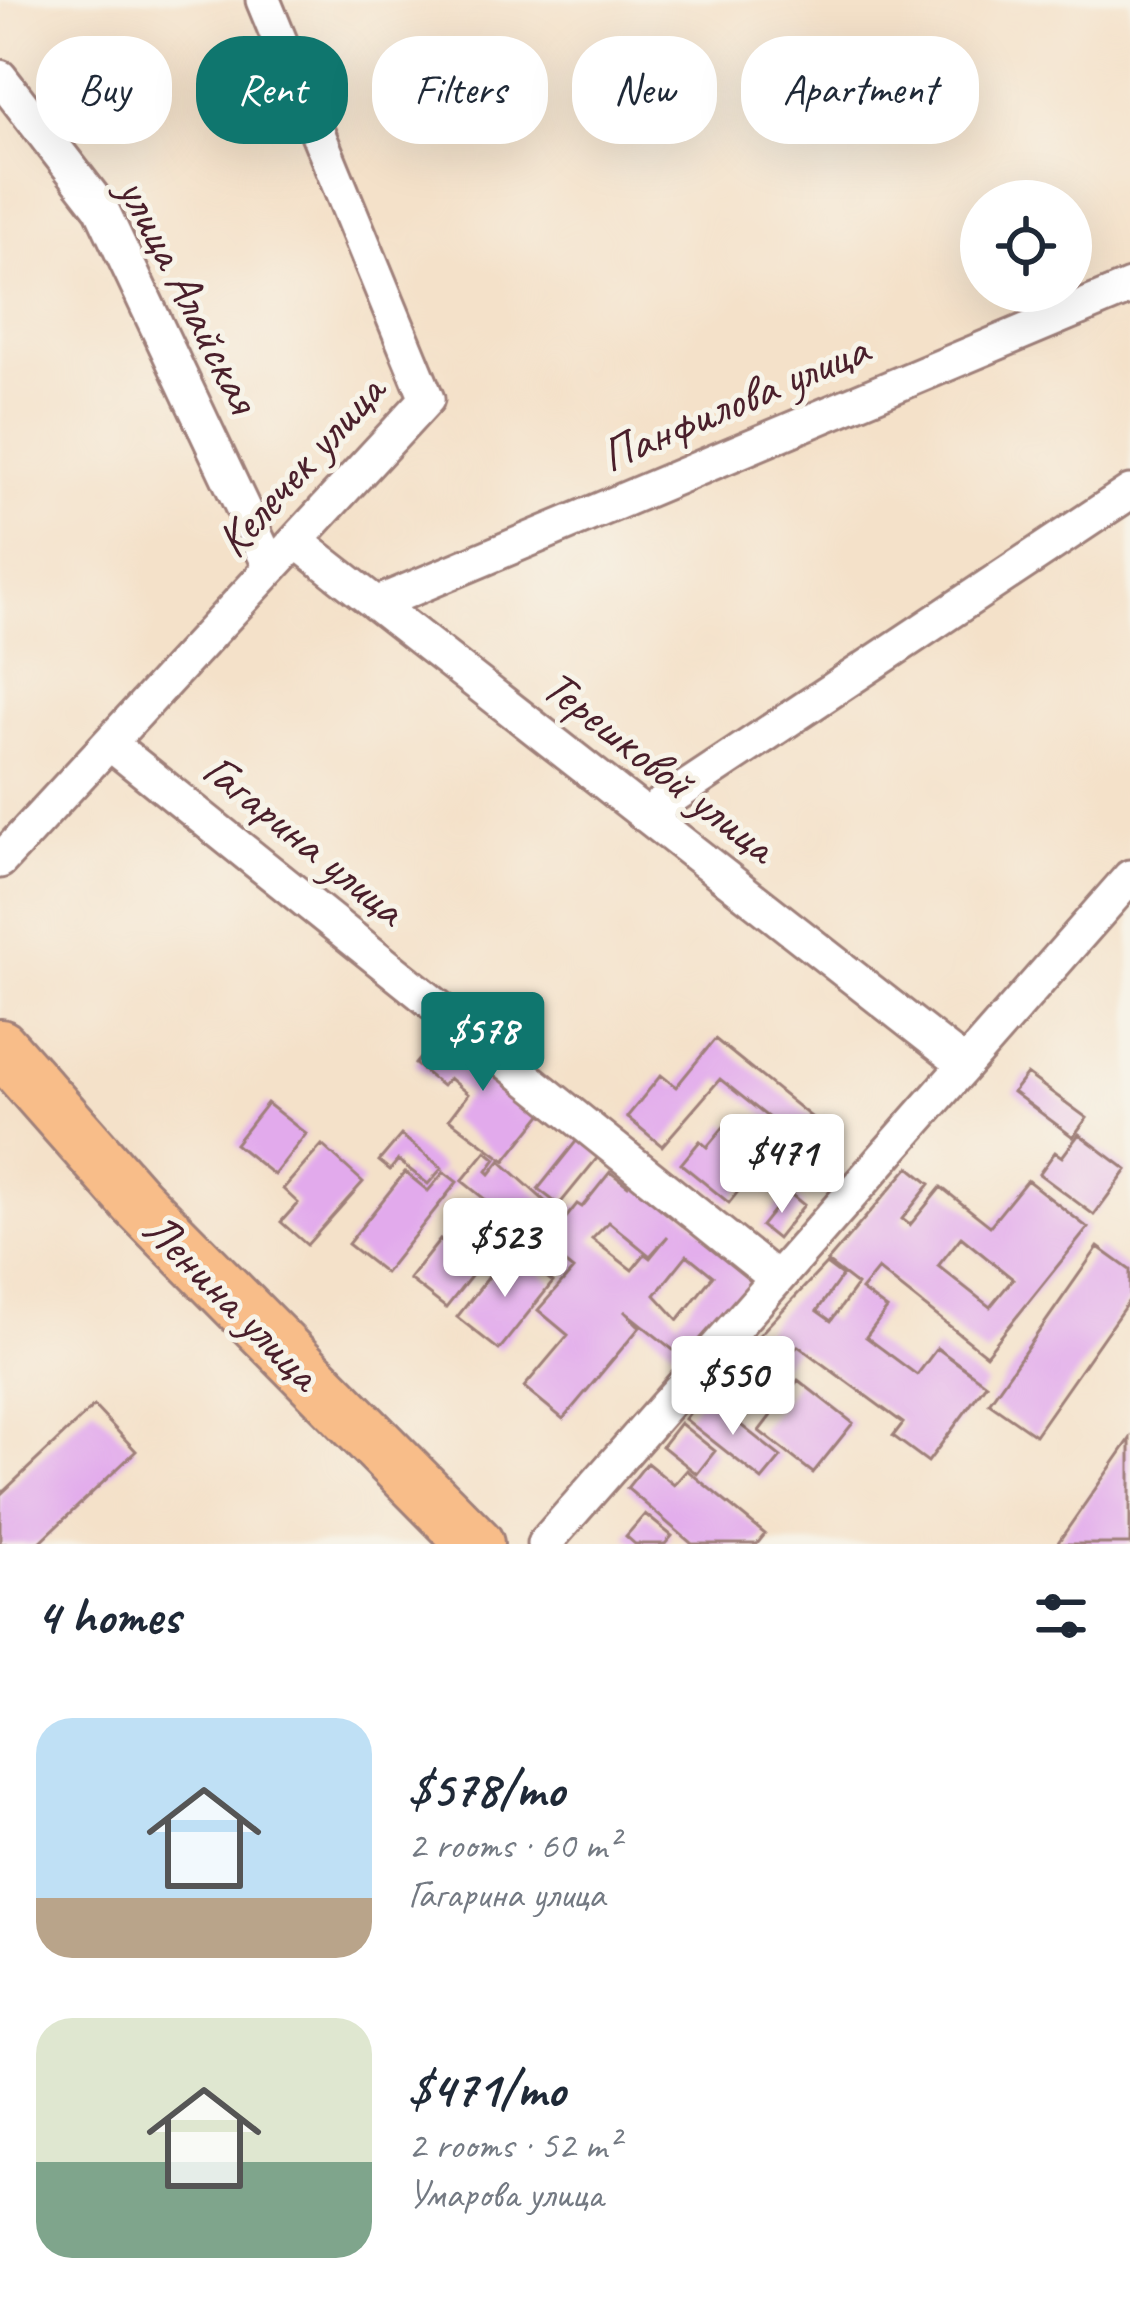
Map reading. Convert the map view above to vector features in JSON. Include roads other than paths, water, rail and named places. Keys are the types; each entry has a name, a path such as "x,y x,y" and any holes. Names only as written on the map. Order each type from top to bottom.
{"main road":[{"name":"Ленина улица","path":"0,1047 136,1201 476,1544"}],"street":[{"name":"Келечек улица","path":"0,860 427,399 263,0"},
{"name":"улица Алайская","path":"0,77 101,208 271,568"},
{"name":"Панфилова улица","path":"376,604 1130,287"},
{"path":"645,814 1130,491"},
{"name":"Терешковой улица","path":"296,541 965,1065"},
{"name":"Гагарина улица","path":"109,742 777,1279"},
{"path":"544,1544 1130,877"}]}
